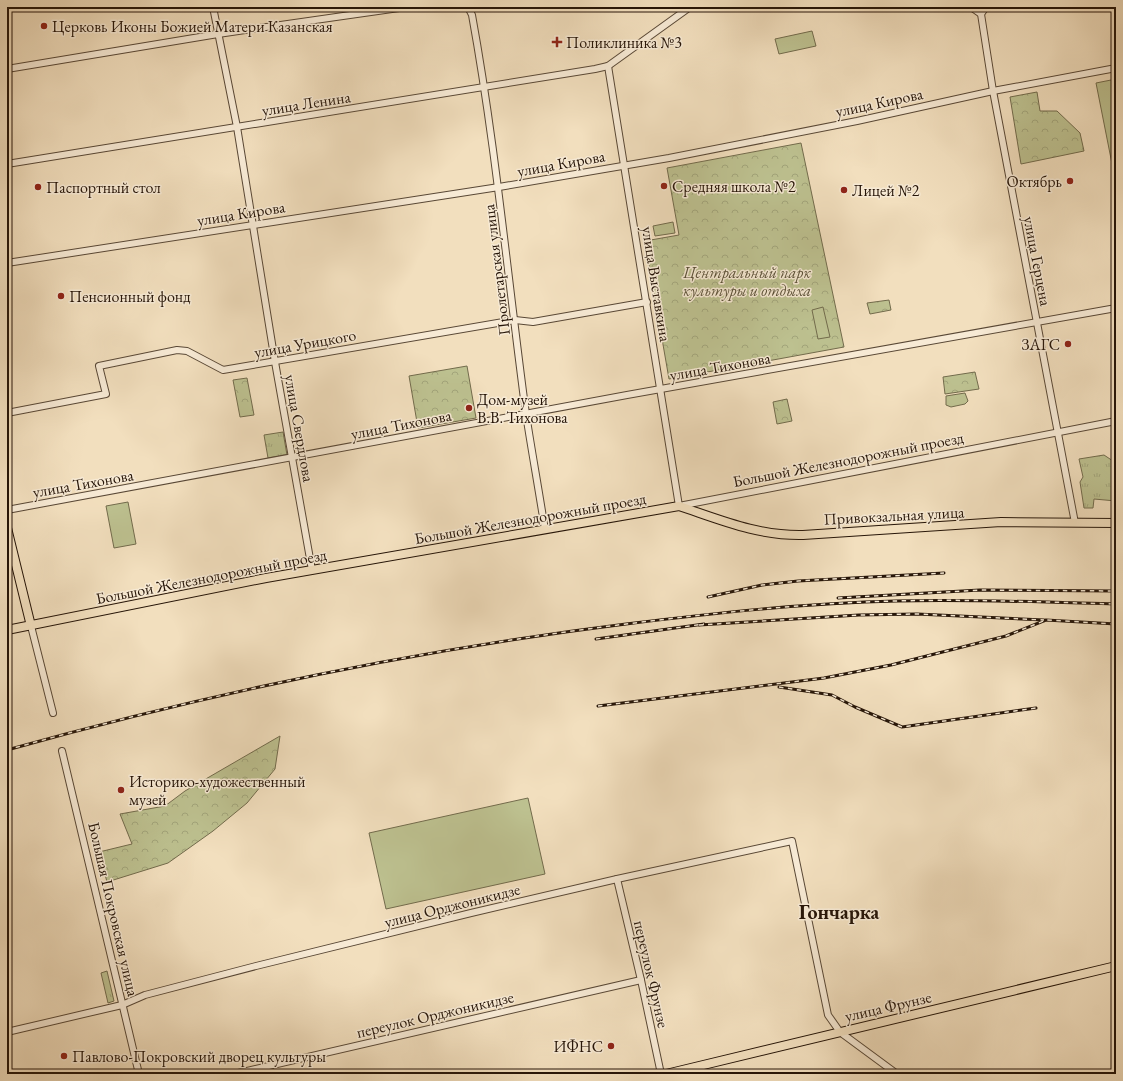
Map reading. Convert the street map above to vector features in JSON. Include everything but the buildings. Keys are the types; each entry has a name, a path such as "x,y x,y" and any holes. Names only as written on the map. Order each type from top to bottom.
{"main road":[{"name":"Привокзальная улица","path":"679,506 738,526 777,534 803,534 1001,522 1116,523"},
{"name":"Большой Железнодорожный проезд","path":"7,630 312,570 679,506"},
{"path":"7,528 31,626"},
{"name":"улица Фрунзе","path":"666,1074 1116,966"}],"street":[{"name":"улица Свердлова","path":"213,7 237,127 275,362 312,570"},
{"path":"7,69 218,34 406,7"},
{"name":"Пролетарская улица","path":"468,7 472,15 485,88 499,187 526,414 545,530"},
{"path":"608,66 690,7"},
{"path":"971,7 981,14 986,7"},
{"name":"улица Герцена","path":"981,14 993,91 1075,523"},
{"name":"улица Ленина","path":"7,164 485,88 608,66"},
{"name":"улица Выставкина","path":"608,66 679,506"},
{"name":"улица Кирова","path":"8,263 499,187 698,153 993,91 1116,68"},
{"name":"улица Урицкого","path":"7,413 106,394 99,366 166,351 187,351 223,370 515,320 534,322 646,302"},
{"name":"улица Тихонова","path":"7,510 961,334 1036,323 1116,308"},
{"name":"Большой Железнодорожный проезд","path":"679,506 1116,421"},
{"path":"31,626 53,713"},
{"name":"Большая Покровская улица","path":"62,751 139,1074"},
{"name":"улица Орджоникидзе","path":"7,1032 122,1005 145,995 250,967 617,879 792,841 828,1015 840,1032"},
{"name":"переулок Фрунзе","path":"617,879 661,1074"},
{"name":"переулок Орджоникидзе","path":"234,1074 641,980"},
{"path":"840,1032 897,1074"}],"green space":[{"path":"812,31 816,46 779,54 775,39"},
{"path":"1116,79 1116,184 1096,83"},
{"path":"1037,92 1040,111 1057,111 1080,133 1084,151 1021,164 1010,97"},
{"name":"Центральный парк культуры и отдыха","path":"801,143 844,347 669,379 645,241 679,235 667,168"},
{"path":"673,222 675,233 655,236 653,226"},
{"path":"889,300 891,310 870,314 867,303"},
{"path":"823,307 830,337 818,339 812,310"},
{"path":"467,366 476,418 418,428 409,376"},
{"path":"975,372 979,389 945,394 943,377"},
{"path":"247,378 254,415 240,417 233,380"},
{"path":"965,393 968,401 965,404 951,407 946,405 946,396"},
{"path":"787,399 792,421 777,424 773,402"},
{"path":"283,432 287,455 268,458 264,435"},
{"path":"1104,455 1116,463 1116,501 1094,499 1093,508 1084,508 1080,482 1083,477 1079,459"},
{"path":"128,502 136,544 114,548 106,506"},
{"path":"280,736 275,769 247,803 213,831 168,863 107,882 99,852 132,844 120,814 165,806 185,791"},
{"path":"528,798 545,874 386,909 369,833"},
{"path":"107,971 114,1001 108,1003 101,973"}],"railway":[{"path":"708,597 762,585 798,581 944,573"},
{"path":"838,598 980,590 1116,591"},
{"path":"7,750 160,710 314,675 470,647 626,624 761,609 862,602 923,600 1116,604"},
{"path":"699,625 859,615 917,614 1044,620"},
{"path":"598,706 824,678 891,665 1006,636 1046,620 1116,624"},
{"path":"596,639 704,624"},
{"path":"779,687 832,695 855,707 902,727 1036,708"}],"place":[{"name":"Церковь Иконы Божией Матери Казанская","path":"44,26"},
{"name":"Поликлиника №3","path":"557,42"},
{"name":"Октябрь","path":"1070,181"},
{"name":"Средняя школа №2","path":"664,186"},
{"name":"Паспортный стол","path":"38,187"},
{"name":"Лицей №2","path":"844,190"},
{"name":"Пенсионный фонд","path":"61,296"},
{"name":"ЗАГС","path":"1068,344"},
{"name":"Дом-музей В.В. Тихонова","path":"469,408"},
{"name":"Историко-художественный музей","path":"121,790"},
{"name":"ИФНС","path":"611,1046"},
{"name":"Павлово-Покровский дворец культуры","path":"64,1056"}],"district":[{"name":"Гончарка","path":"839,912"}]}
